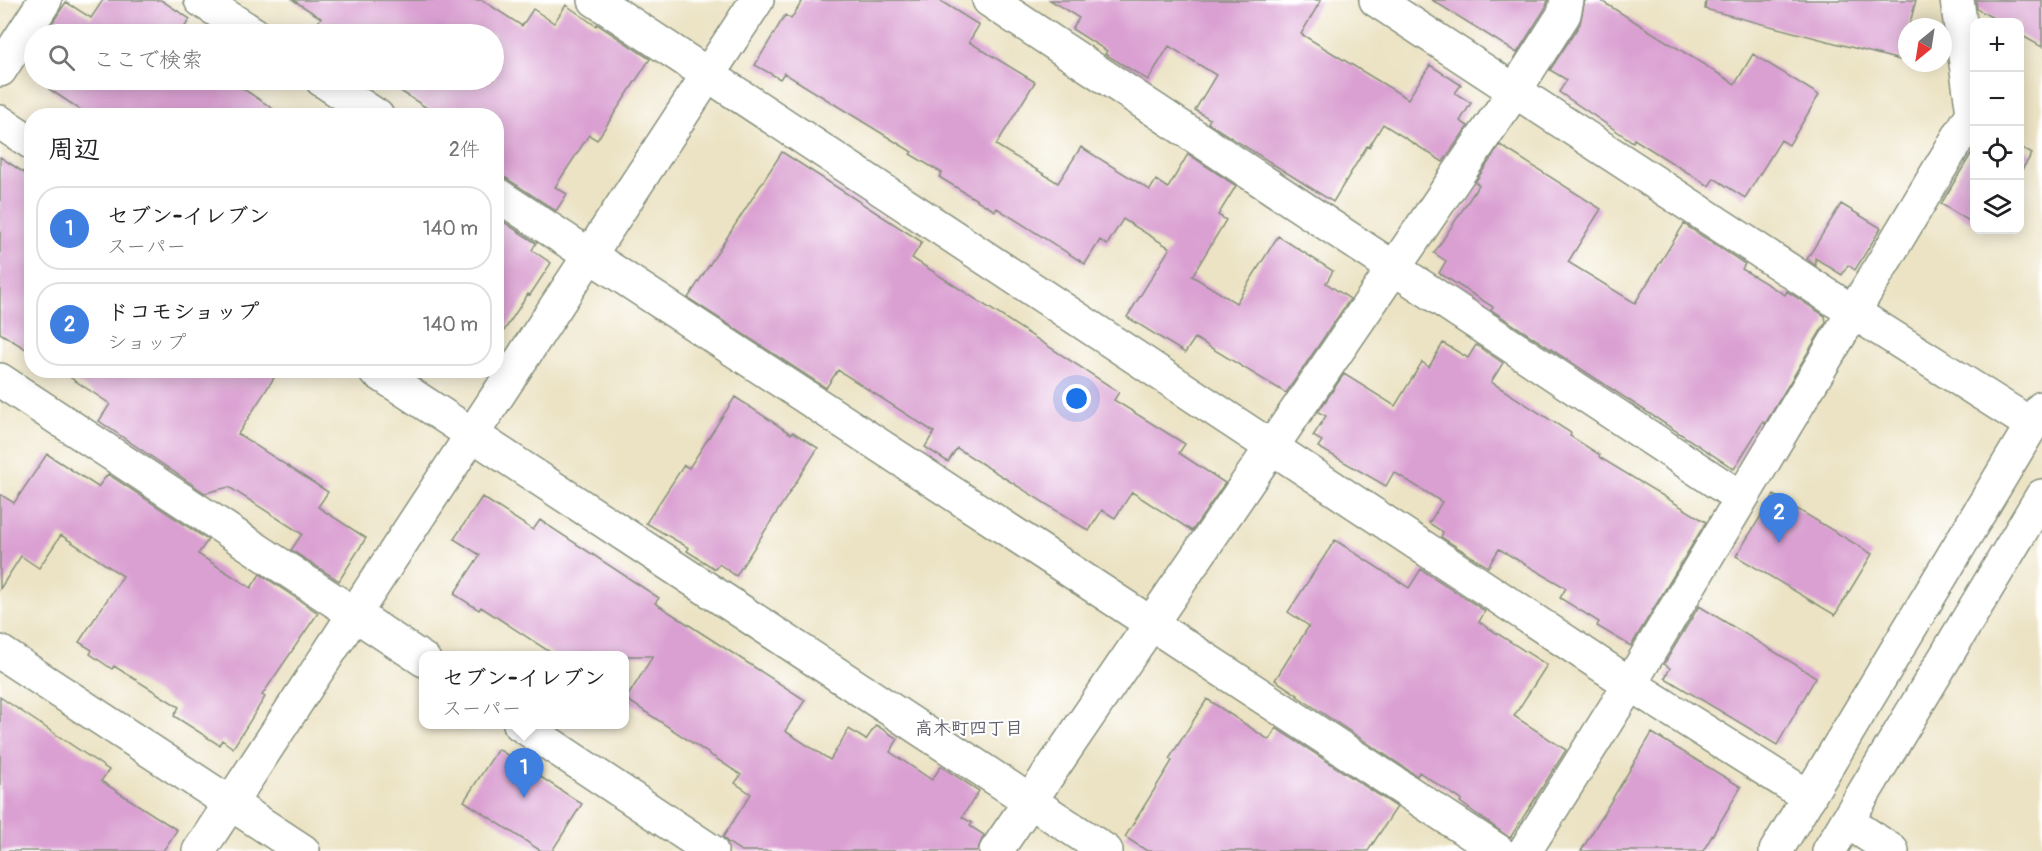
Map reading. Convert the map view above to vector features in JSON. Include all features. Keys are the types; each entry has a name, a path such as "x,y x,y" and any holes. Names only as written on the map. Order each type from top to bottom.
{"street":[{"path":"30,24 45,0"},
{"path":"201,0 238,24"},
{"path":"596,0 1630,684 1809,796"},
{"path":"199,851 757,0"},
{"path":"989,0 1742,498"},
{"path":"1376,0 1853,312 2037,417 1776,851"},
{"path":"996,851 1514,92 1564,14 1567,0"},
{"path":"1525,851 1630,684 1973,113 1957,0"},
{"path":"0,70 24,33"},
{"path":"337,90 365,108"},
{"path":"0,122 24,138"},
{"path":"504,199 1498,851"},
{"path":"386,378 1106,851"},
{"path":"0,380 419,657"},
{"path":"1829,851 2042,496"},
{"path":"0,652 303,851"},
{"path":"528,729 711,851"},
{"path":"1847,821 1892,851"}],"building":[{"path":"103,0 161,0 190,19 187,24 52,24 66,2 91,18"},
{"path":"293,0 482,0 522,26 533,9 554,23 566,5 650,59 597,140 589,135 555,187 567,194 556,211 504,177 504,108 427,108 399,90 504,90 504,24 317,24 321,18"},
{"path":"803,0 939,0 979,25 969,42 1035,82 996,145 1058,183 1081,147 1150,190 1156,180 1168,188 1188,154 1236,186 1218,215 1226,220 1192,276 1236,303 1278,236 1333,271 1326,283 1350,299 1286,393 1195,338 1185,353 1127,317 1170,248 1123,219 1107,245 1100,240 1085,264 997,208 995,211 939,177 942,173 910,154 912,152 784,73 780,79 755,65 785,15 791,19"},
{"path":"1050,0 1321,0 1301,34 1408,99 1430,65 1461,85 1455,93 1471,103 1460,121 1468,126 1443,162 1383,124 1333,202 1208,123 1210,119 1195,110 1216,75 1169,46 1148,80 1105,54 1107,51 1072,29 1079,18"},
{"path":"1432,0 1548,0 1546,7 1517,53"},
{"path":"1585,0 1600,0 1735,84 1753,54 1819,95 1789,145 1781,140 1745,198 1714,178 1709,186 1634,139 1633,142 1559,92 1567,80 1550,70 1580,24"},
{"path":"1706,0 1916,0 1911,18 1898,18 1898,59 1705,9"},
{"path":"1976,0 2042,0 2042,47 2024,37 2024,18 1993,18 1977,9"},
{"path":"51,90 245,90 272,108 78,108"},
{"path":"1500,145 1601,209 1568,262 1635,303 1684,224 1745,264 1742,269 1785,295 1787,291 1825,316 1826,322 1765,424 1763,422 1734,469 1491,310 1493,307 1439,273 1446,261 1434,253 1479,185 1475,182"},
{"path":"2024,149 2032,154 2024,166"},
{"path":"782,152 922,242 912,258 1119,392 1114,400 1185,444 1179,453 1225,483 1192,531 1132,492 1115,518 1102,510 1089,531 957,448 948,462 925,447 934,432 838,370 826,388 688,298"},
{"path":"1970,156 1970,222 1941,204"},
{"path":"0,157 24,173 24,348 0,333"},
{"path":"1841,204 1881,228 1855,270 1848,265 1842,275 1815,258 1816,266 1807,259"},
{"path":"504,222 536,243 532,250 551,263 530,295 528,294 504,331"},
{"path":"1443,343 1468,358 1476,345 1503,363 1491,382 1571,433 1570,436 1600,455 1599,457 1706,522 1631,646 1597,626 1599,622 1560,598 1566,588 1499,549 1488,567 1441,537 1443,532 1429,523 1442,502 1394,472 1386,486 1318,447 1322,441 1313,436 1326,416 1318,412 1344,374 1395,406 1422,362 1429,367"},
{"path":"71,378 274,378 238,434 328,492 318,507 366,538 339,581 291,550 302,534 229,487 205,493 99,421 110,404"},
{"path":"735,397 791,434 793,432 818,448 736,576 719,564 715,569 687,551 689,548 646,523 684,465 689,468"},
{"path":"47,454 98,487 108,474 208,540 198,554 251,588 260,574 318,613 262,695 265,697 233,748 222,740 219,745 174,716 179,707 114,666 112,669 90,654 92,650 79,642 123,576 61,535 39,568 21,556 0,589 0,494 14,503"},
{"path":"1774,495 1872,554 1835,615 1736,556"},
{"path":"482,497 533,530 540,520 659,598 655,603 805,700 785,731 830,760 849,729 866,740 876,725 898,739 890,752 932,780 941,766 979,791 962,817 972,823 970,826 984,835 977,851 741,851 723,837 751,794 735,783 741,775 629,701 629,694 653,656 629,656 629,651 548,651 481,607 479,610 454,594 480,555 454,539"},
{"path":"1335,540 1409,588 1421,569 1485,611 1479,622 1547,665 1514,716 1566,750 1510,838 1460,802 1462,800 1419,772 1417,776 1275,680 1309,626 1288,612"},
{"path":"1699,606 1816,677 1777,745 1665,678 1670,668 1664,664"},
{"path":"0,697 109,770 101,781 177,830 163,851 0,851"},
{"path":"1207,699 1269,740 1276,728 1397,807 1368,851 1147,851 1125,837 1172,761 1169,759"},
{"path":"1652,733 1741,787 1703,851 1581,851"},
{"path":"498,749 582,804 552,851 541,851 464,801"}],"place":[{"name":"ドコモショップ","path":"1779,543"},
{"name":"セブン-イレブン","path":"524,798"}],"district":[{"name":"高木町四丁目","path":"969,728"}]}
